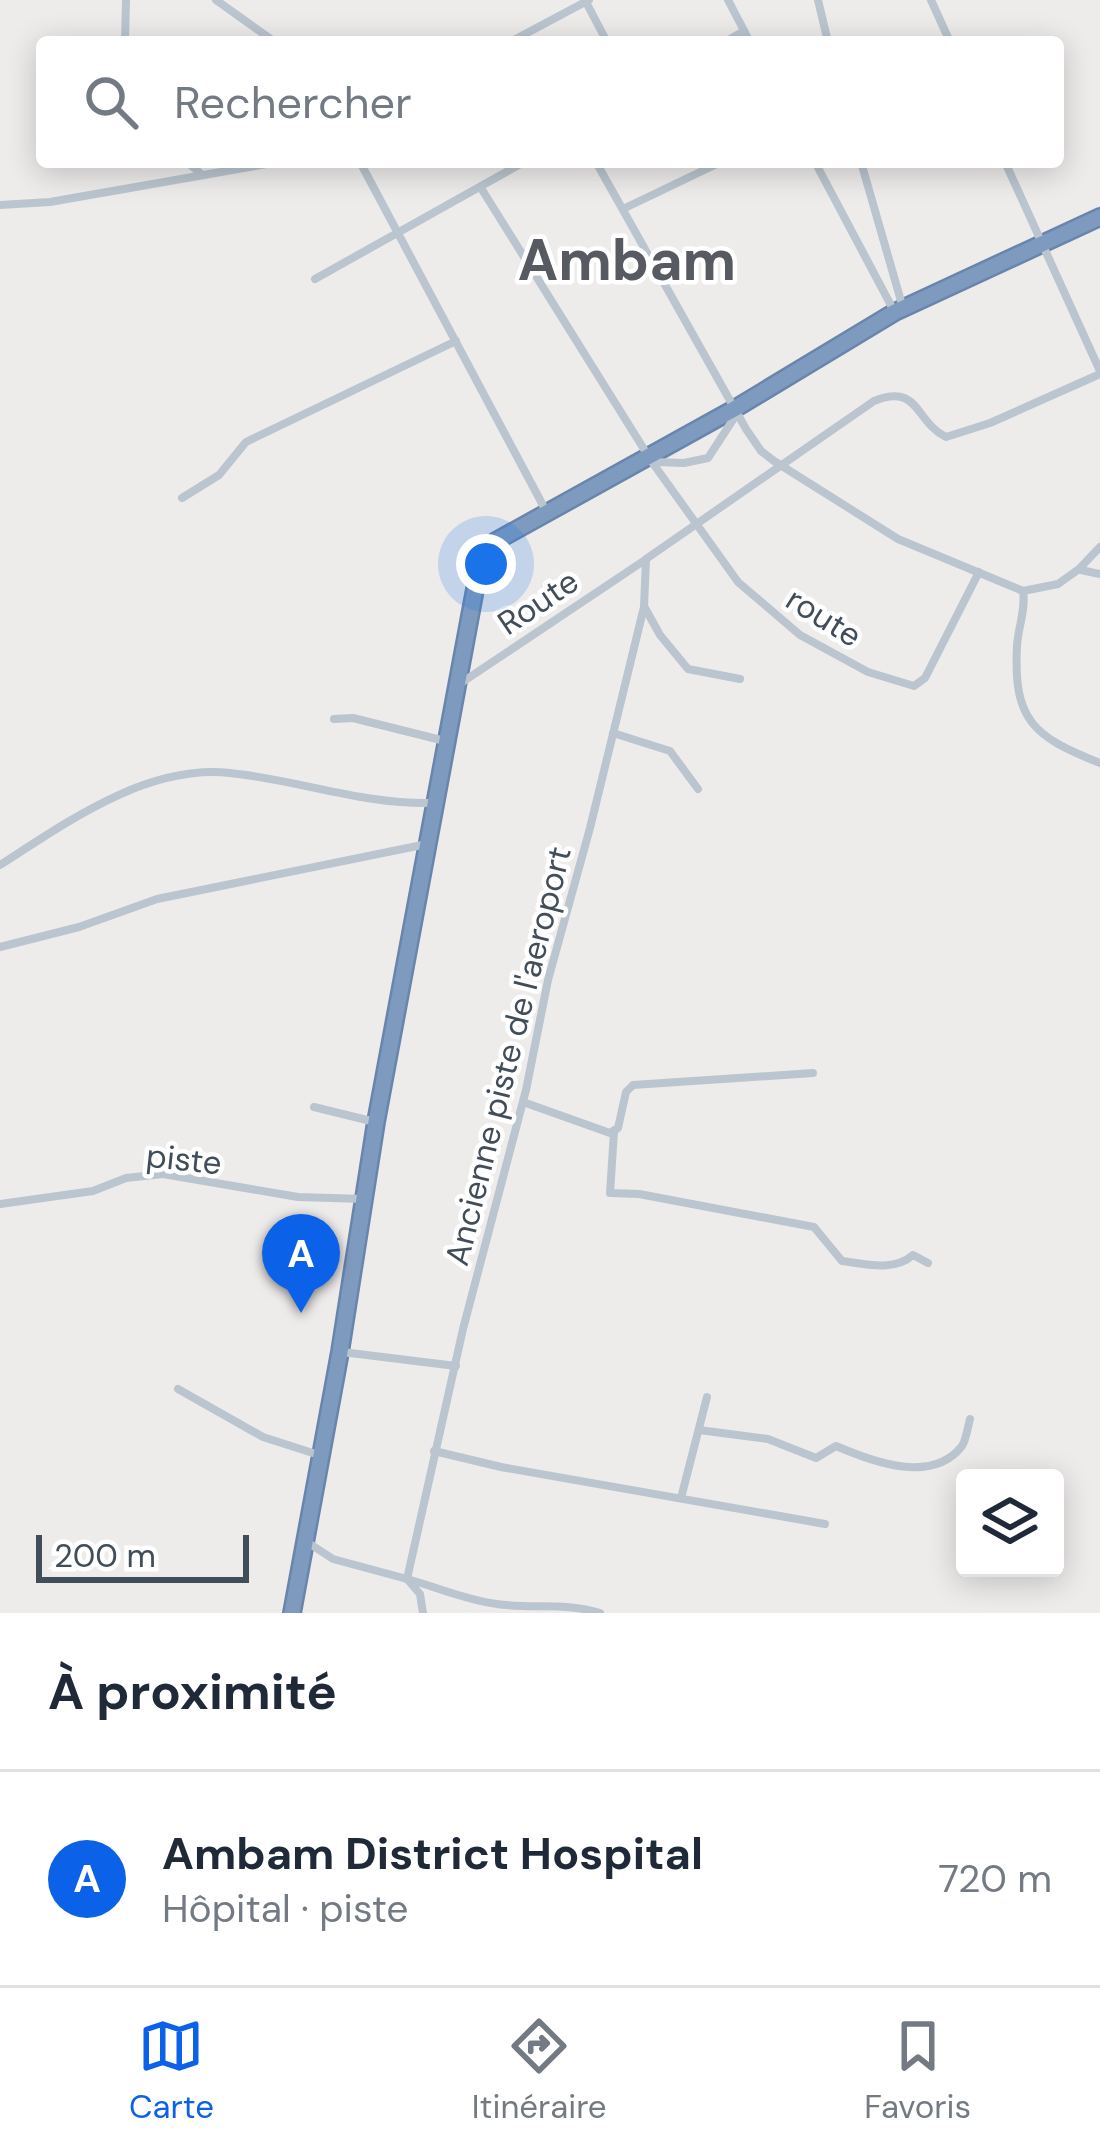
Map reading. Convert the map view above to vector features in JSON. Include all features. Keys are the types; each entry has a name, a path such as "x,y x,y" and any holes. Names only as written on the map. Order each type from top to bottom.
{"highway":[{"path":"292,1613 376,1122 481,557 496,541 737,410 899,310 1100,217"}],"street":[{"path":"125,36 127,0"},
{"path":"216,0 267,36"},
{"path":"728,0 747,36"},
{"path":"818,0 826,36"},
{"path":"931,0 947,36"},
{"path":"529,36 587,1 604,36"},
{"path":"735,36 744,31"},
{"path":"194,168 201,174"},
{"path":"0,205 50,202 257,168"},
{"path":"363,168 547,513"},
{"path":"315,279 514,168"},
{"path":"600,168 756,445 781,466 898,539 1023,591 1049,588 1079,569 1100,547"},
{"path":"625,209 709,168"},
{"path":"818,168 899,310"},
{"path":"863,168 899,310"},
{"path":"646,559 886,396 907,398 946,437 990,423 1100,373 1009,168"},
{"name":"route","path":"481,188 650,459 738,583 766,610 822,648 898,684 914,686 925,678 979,572"},
{"path":"182,497 226,470 246,442 456,341"},
{"path":"650,459 684,463 708,458 737,410"},
{"name":"Route","path":"456,686 646,559"},
{"name":"Ancienne piste de l'aeroport","path":"407,1579 434,1451 523,1102 548,980 644,607 646,559"},
{"path":"1079,569 1100,574"},
{"path":"1023,591 1017,646 1023,708 1041,735 1100,763"},
{"path":"644,607 688,669 740,680"},
{"path":"334,719 353,718 445,741"},
{"path":"613,733 670,751 698,790"},
{"path":"0,865 57,829 139,788 196,772 235,773 383,802 435,803"},
{"path":"0,946 80,927 157,898 428,843"},
{"path":"813,1073 633,1085 626,1092 614,1132 610,1192 814,1227 842,1261 878,1266 905,1262 913,1255 928,1263"},
{"path":"523,1102 614,1132"},
{"path":"314,1107 376,1122"},
{"name":"piste","path":"0,1204 93,1191 125,1178 163,1174 298,1198 366,1198"},
{"path":"340,1352 456,1366"},
{"path":"178,1389 263,1437 320,1456"},
{"path":"681,1498 707,1397"},
{"path":"699,1430 768,1438 816,1458 836,1446 870,1461 917,1468 962,1446 970,1419"},
{"path":"434,1451 825,1524"},
{"path":"304,1540 333,1558 432,1583 470,1600 600,1613"},
{"path":"407,1579 420,1594 423,1613"}],"place":[{"name":"Ambam District Hospital","path":"301,1313"}],"district":[{"name":"Ambam","path":"627,260"}]}
